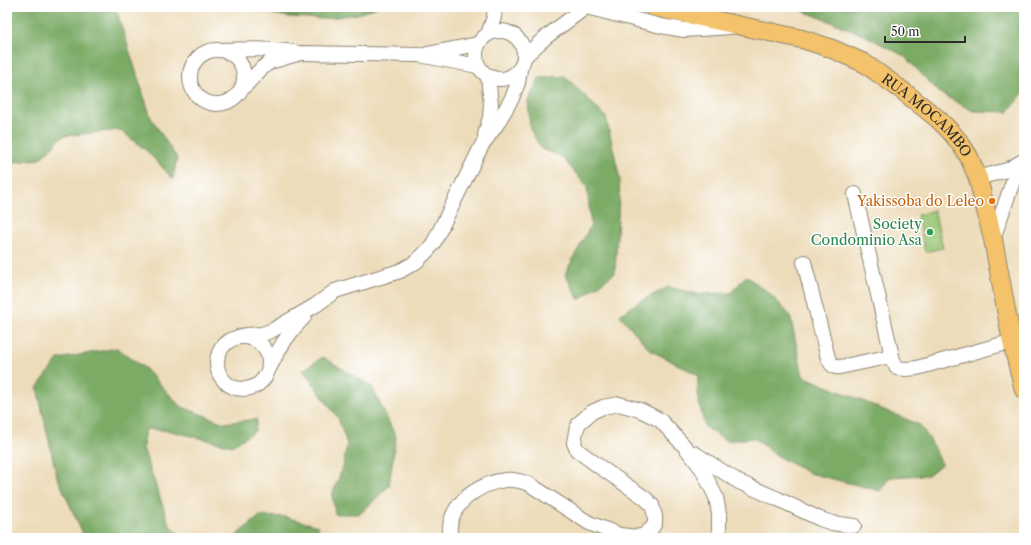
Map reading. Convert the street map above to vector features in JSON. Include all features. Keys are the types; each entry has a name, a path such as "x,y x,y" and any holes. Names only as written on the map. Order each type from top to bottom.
{"main road":[{"name":"RUA MOCAMBO","path":"654,7 802,39 830,48 864,63 903,91 938,119 960,143 969,157 978,178 1018,340 1024,390"}],"street":[{"path":"488,34 494,17 495,7"},
{"path":"316,305 292,330 275,356 269,370 260,384 244,390 236,389 228,385 222,379 218,372 216,363 222,346 229,340 246,335 262,334 271,331 336,292 400,271 416,262 429,249 434,242 482,145 497,124 512,98 518,83 522,63 524,48 521,42 510,32 502,30 488,34 482,38 478,44 476,58 478,66 482,72 488,76 502,80 515,74 522,63 546,36 586,7 684,30 741,27"},
{"path":"419,55 478,44"},
{"path":"299,53 270,62 262,68 236,96 229,101 220,104 203,100 196,94 192,86 190,78 191,69 196,61 202,54 219,50 261,49 282,50 299,53 419,55 478,66"},
{"path":"219,50 236,56 241,63 244,72 242,89"},
{"path":"482,145 490,117 491,104 488,76"},
{"path":"978,178 1007,170 1021,161"},
{"path":"993,239 1021,161"},
{"path":"855,194 893,360 897,368 917,368 1018,340"},
{"path":"804,262 831,365 836,368 893,360"},
{"path":"238,337 251,338 263,346 267,353 269,370"},
{"path":"451,538 451,520 461,502 476,489 504,480 519,480 529,484 589,523 620,535 637,537 644,535 655,523 652,505 645,498 577,450 574,443 574,438 579,423 592,412 603,407 619,404 640,410 660,420 686,448 702,469 716,497 719,514 718,538"},
{"path":"686,448 739,482 820,520 854,526"}],"green space":[{"path":"7,7 111,7 117,12 151,118 177,158 173,179 147,151 120,130 63,136 40,159 7,163"},
{"path":"248,7 377,7 358,14 323,19 288,17 253,10"},
{"path":"793,7 1024,7 1024,92 1008,112 973,111 940,93 904,56 864,35"},
{"path":"565,76 606,117 620,179 615,273 579,300 565,274 591,225 587,187 562,157 541,149 530,128 528,101 539,78"},
{"name":"Society Condominio Asa","path":"934,210 943,248 925,252 917,215"},
{"path":"746,276 768,292 790,315 803,376 920,425 930,440 942,464 928,475 890,477 880,491 809,473 782,459 754,438 726,441 705,427 698,399 698,375 650,350 620,315 640,301 669,287 697,294 731,293"},
{"path":"117,348 146,369 180,406 224,423 257,419 255,431 232,446 171,431 146,429 143,448 159,495 170,526 184,538 85,538 57,477 37,388 58,359"},
{"path":"323,357 372,387 396,437 389,486 360,514 335,514 332,495 343,467 347,444 338,418 303,370"},
{"path":"260,516 285,517 318,526 317,538 235,538"}],"place":[{"name":"Yakissoba do Leleo","path":"992,201"},
{"name":"Society Condominio Asa","path":"930,232"}]}
